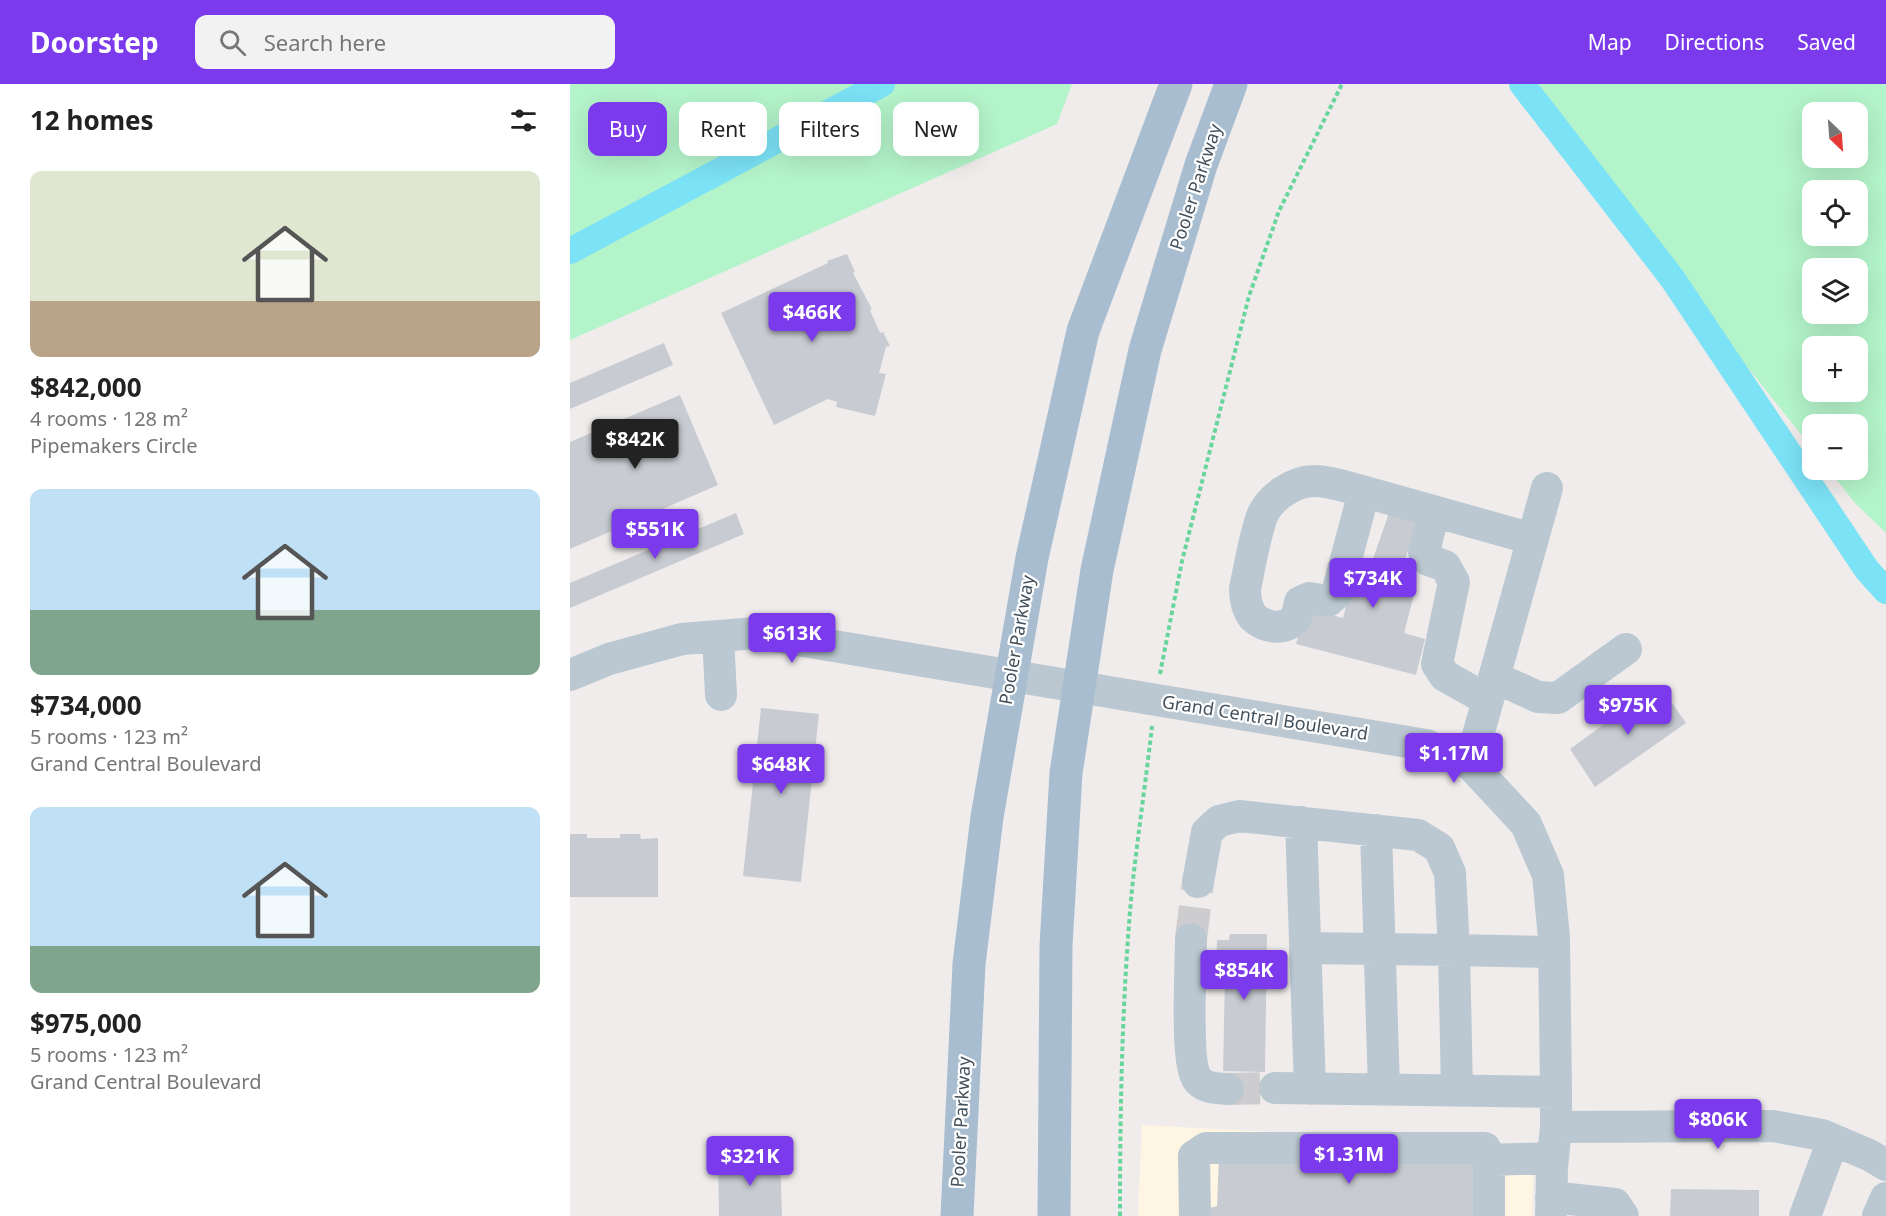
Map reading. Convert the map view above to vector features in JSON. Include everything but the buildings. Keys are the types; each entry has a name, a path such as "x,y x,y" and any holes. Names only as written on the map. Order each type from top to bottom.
{"main road":[{"name":"Pooler Parkway","path":"957,1216 970,953 987,817 1032,558 1083,331 1176,84"},
{"name":"Pooler Parkway","path":"1054,1216 1056,946 1066,773 1097,570 1145,350 1201,165 1231,84"},
{"path":"964,1071 978,1103 975,1216"}],"street":[{"path":"1364,492 1337,593 1328,602 1309,598 1300,602 1295,617 1283,627 1268,627 1252,616 1245,601 1245,589 1263,514 1277,495 1297,484 1315,481 1364,492 1533,539"},
{"path":"1470,764 1547,489"},
{"path":"1434,511 1424,552 1428,560 1445,566 1454,582 1437,664 1445,676 1491,689 1558,698 1626,649"},
{"name":"Grand Central Boulevard","path":"570,675 609,659 682,639 756,633 1426,745 1470,764 1526,824 1548,875 1554,952 1556,1092 1551,1207"},
{"path":"718,636 721,695"},
{"path":"1198,882 1207,831 1219,821 1239,816 1418,835 1439,848 1450,873 1458,1090"},
{"path":"1301,822 1310,1089"},
{"path":"1376,830 1384,1089"},
{"path":"1191,939 1191,1058 1196,1078 1206,1087 1228,1089"},
{"path":"1305,948 1554,952"},
{"path":"1275,1088 1556,1092"},
{"path":"1556,1127 1773,1126 1822,1135 1869,1155 1886,1165"},
{"path":"1805,1216 1833,1140"},
{"path":"1195,1216 1194,1156 1206,1149 1479,1148 1485,1149 1489,1160 1489,1216"},
{"path":"1489,1160 1553,1158"},
{"path":"1878,1216 1886,1198"},
{"path":"1551,1207 1615,1204 1623,1216"}],"path":[{"path":"1158,685 1182,561 1249,296 1279,211 1342,84"},
{"path":"1120,1216 1120,1121 1132,888 1153,718"}],"shaded area":[{"path":"1142,1125 1534,1146 1532,1216 1138,1216"}],"green space":[{"path":"570,84 1072,84 1057,124 570,340"},
{"path":"1539,84 1886,84 1886,533 1855,503 1837,480 1868,480 1868,414 1802,414 1802,435 1565,139"}],"waterway":[{"path":"570,251 882,84"},
{"path":"1522,84 1672,278 1867,570 1886,591"}],"tunnel":[{"path":"1191,939 1198,882"},
{"path":"1228,1089 1275,1088"}]}
